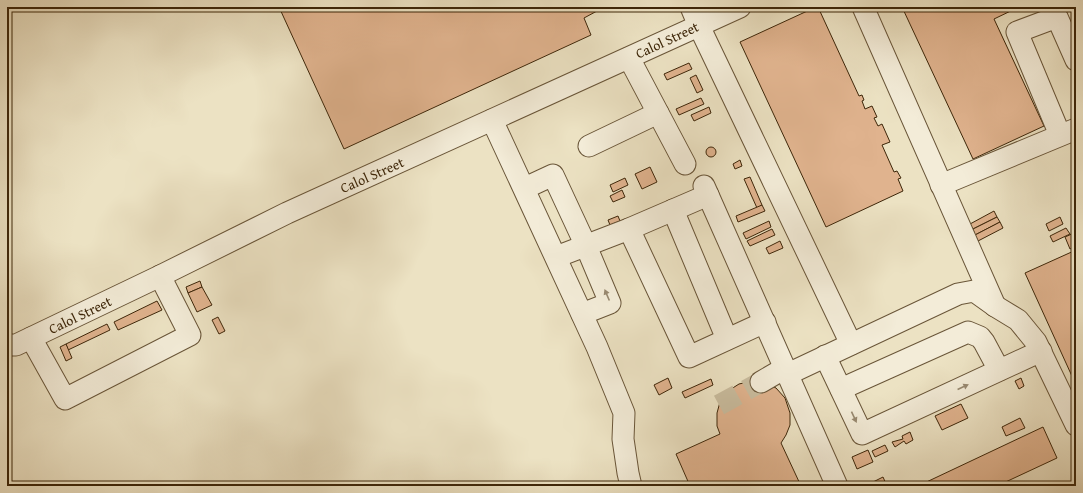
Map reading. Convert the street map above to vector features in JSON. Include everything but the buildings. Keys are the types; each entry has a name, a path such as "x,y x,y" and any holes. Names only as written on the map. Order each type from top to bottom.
{"street":[{"name":"Calol Street","path":"7,345 16,345 287,214 629,58 695,16 740,7"},
{"path":"863,7 995,306"},
{"path":"695,16 851,344"},
{"path":"941,185 1068,132 1017,32 1057,16 1076,60"},
{"path":"629,58 685,164"},
{"path":"589,146 658,113"},
{"path":"492,120 613,383 624,412 623,440 631,486"},
{"path":"524,188 553,175 586,246 610,303 582,314"},
{"path":"556,257 629,229 673,210 706,190 838,486"},
{"path":"673,210 727,339"},
{"path":"629,229 689,357 765,322"},
{"path":"31,338 64,399 190,335 160,276"},
{"path":"761,382 825,356 958,294 974,291 1018,320 1036,342 1076,425"},
{"path":"841,389 968,332 980,337 999,370"},
{"path":"825,356 862,434 1041,351"}],"tunnel":[{"path":"719,405 761,382"}]}
